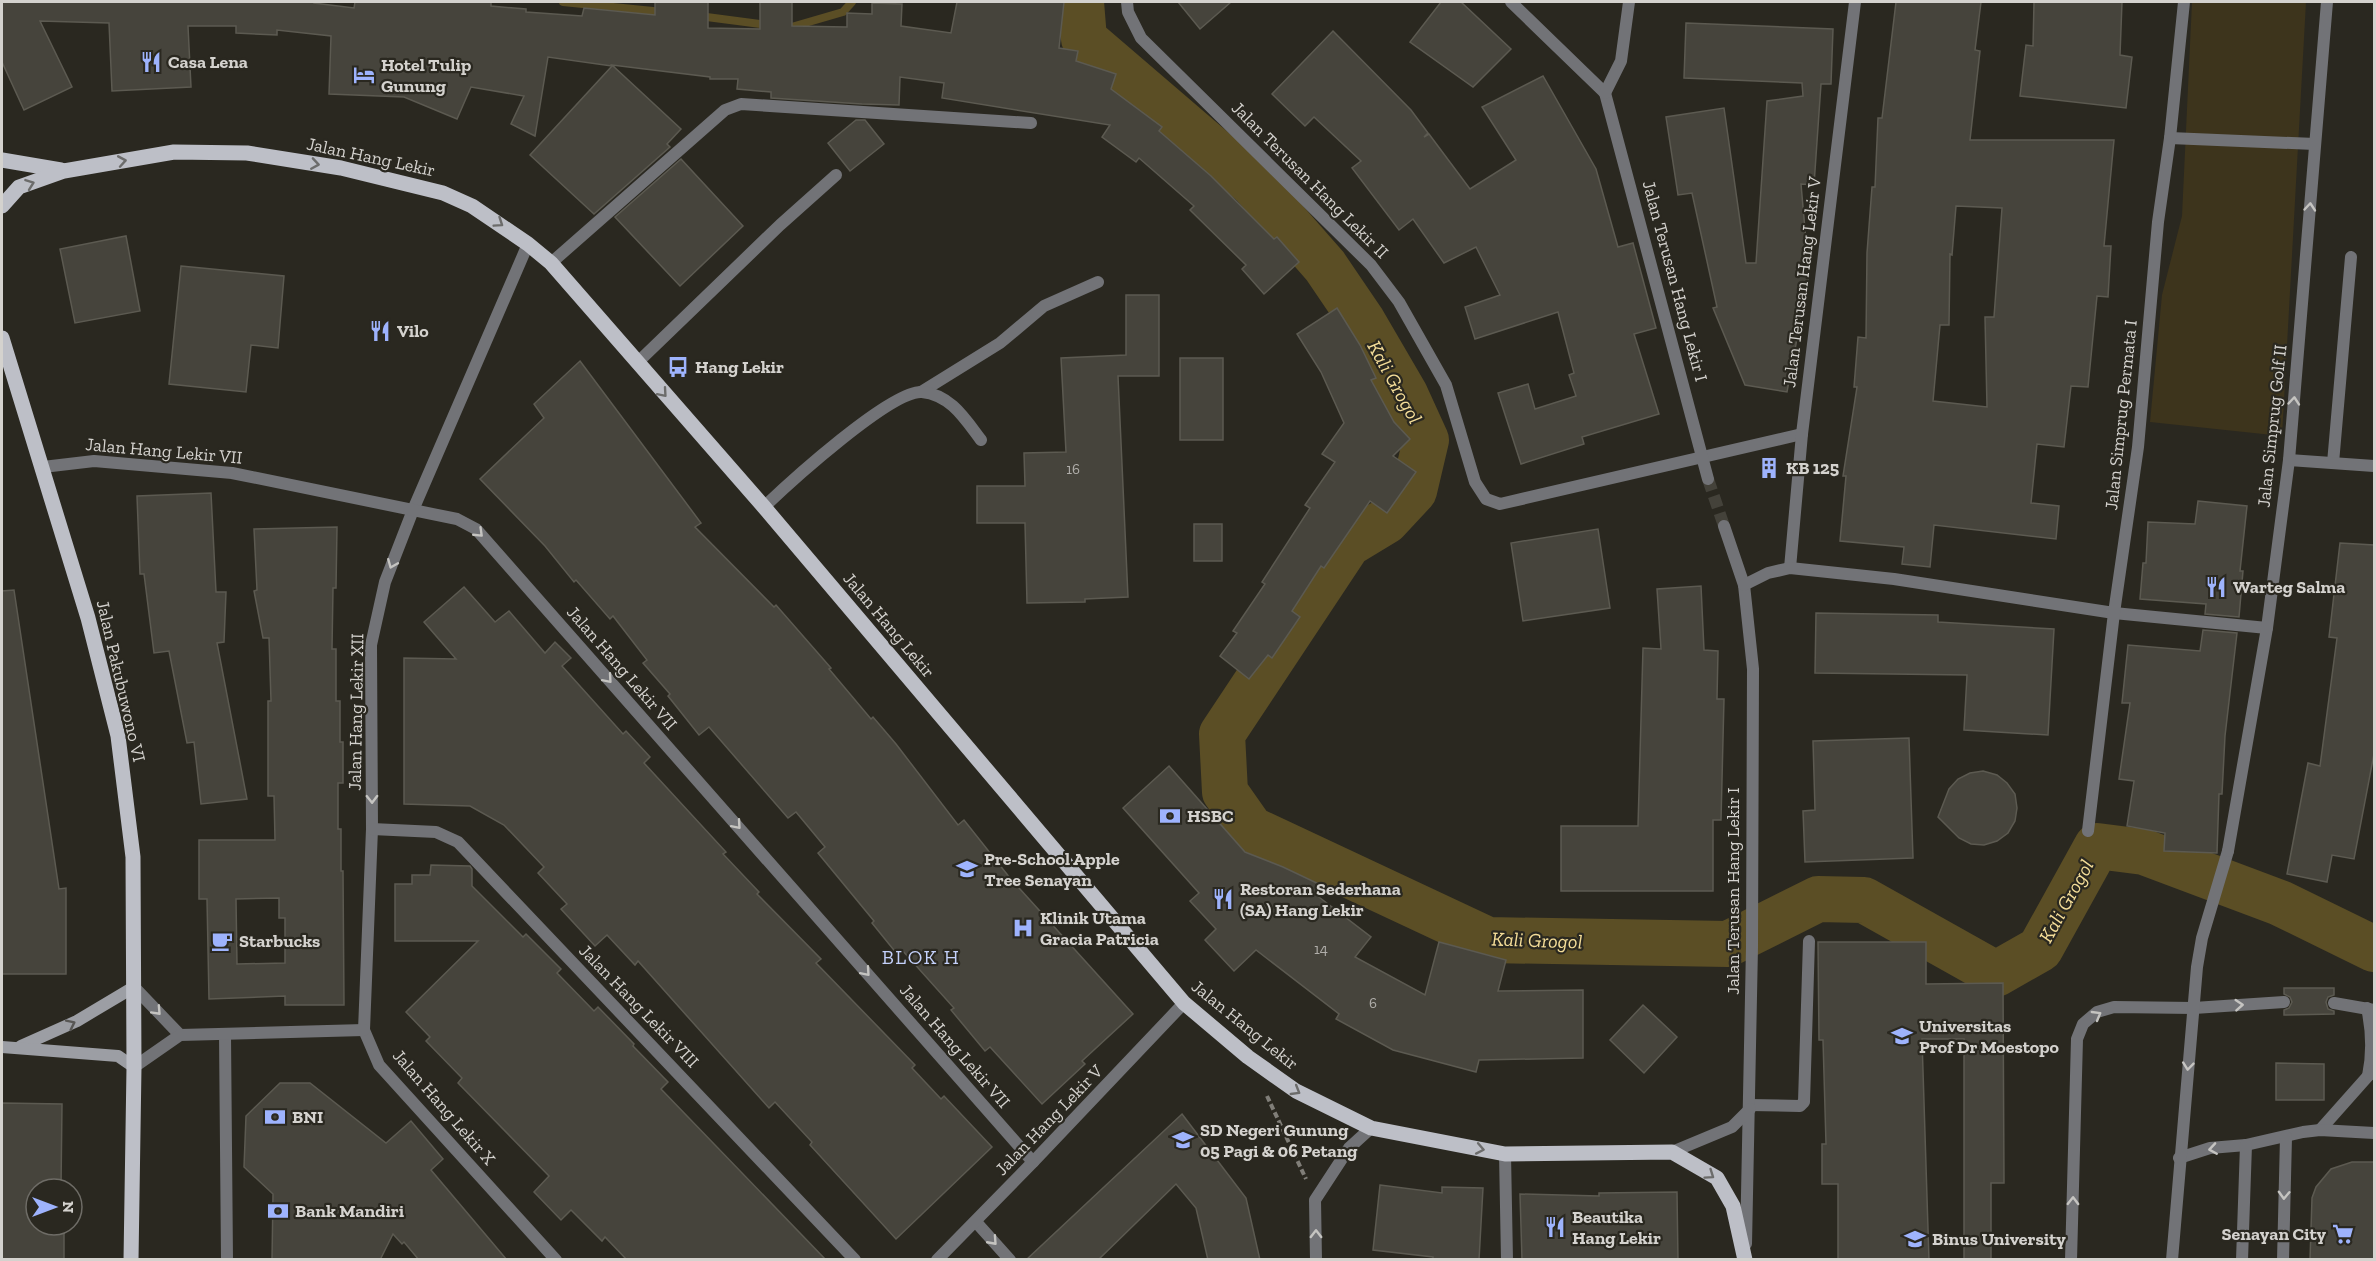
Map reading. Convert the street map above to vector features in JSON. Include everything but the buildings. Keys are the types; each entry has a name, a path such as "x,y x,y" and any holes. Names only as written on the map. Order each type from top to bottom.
{"main road":[{"name":"Jalan Hang Lekir","path":"2,206 19,187 64,171 174,152 247,153 341,168 443,193 472,206 528,244 551,263 764,507 1184,1003 1248,1057 1296,1091 1371,1128 1504,1154 1672,1152"},
{"name":"Jalan Hang Lekir","path":"2,160 64,171"},
{"name":"Jalan Pakubuwono VI","path":"2,338 88,618 118,736 133,857 134,1067 131,1260"},
{"path":"1672,1152 1717,1178 1733,1206 1745,1258"}],"street":[{"name":"Jalan Terusan Hang Lekir II","path":"1127,2 1128,12 1141,38 1371,265 1399,302 1446,385 1475,482 1486,499 1500,504 1802,434"},
{"path":"1511,2 1605,93 1621,61 1629,2"},
{"name":"Jalan Terusan Hang Lekir V","path":"1790,568 1802,434 1855,2"},
{"name":"Jalan Simprug Permata I","path":"2088,831 2114,613 2138,447 2158,222 2170,138 2184,2"},
{"name":"Jalan Simprug Golf II","path":"2194,1008 2196,967 2211,905 2228,851 2267,628 2289,460 2327,2"},
{"name":"Jalan Terusan Hang Lekir I","path":"1605,93 1708,479"},
{"path":"551,263 725,110 741,104 1031,123"},
{"path":"2170,138 2315,144"},
{"path":"637,363 836,175"},
{"name":"Jalan Hang Lekir XII","path":"364,1030 372,830 371,645 385,582 413,510 528,244"},
{"path":"2333,463 2351,257"},
{"path":"764,507 833,445 902,395 921,392 1000,343 1044,306 1098,282"},
{"path":"921,392 951,402 981,440"},
{"path":"2289,460 2374,466"},
{"name":"Jalan Hang Lekir VII","path":"43,467 94,461 232,473 457,519 476,530 1033,1162"},
{"name":"Jalan Terusan Hang Lekir I","path":"1725,526 1744,585 1753,669 1750,1107 1745,1258"},
{"path":"1744,585 1768,573 1790,568 1894,579 2114,613 2267,628"},
{"name":"Jalan Hang Lekir VIII","path":"372,830 436,832 458,842 855,1260"},
{"path":"1750,1107 1800,1106 1804,1102 1809,941"},
{"path":"17,1047 77,1021 134,987 180,1035"},
{"path":"2072,1260 2077,1039 2083,1024 2097,1012 2114,1007 2194,1008 2284,1002"},
{"name":"Jalan Hang Lekir V","path":"937,1260 1184,1003"},
{"path":"2320,1130 2371,1073 2371,1009 2334,1003"},
{"path":"2172,1260 2179,1158 2194,1008"},
{"path":"2,1047 118,1056 134,1067 180,1035 364,1030"},
{"name":"Jalan Hang Lekir X","path":"364,1030 379,1065 556,1260"},
{"path":"225,1035 227,1260"},
{"name":"Jalan Hang Lekir","path":"1672,1152 1732,1127 1750,1107"},
{"path":"1316,1260 1315,1200 1349,1148 1371,1128"},
{"path":"2179,1158 2210,1148 2246,1145 2320,1130 2374,1133"},
{"path":"2283,1260 2286,1137"},
{"path":"2242,1260 2246,1145"},
{"path":"1504,1154 1507,1260"},
{"path":"976,1222 1010,1260"}],"path":[{"path":"1266,1094 1315,1200"}],"shaded area":[{"path":"2192,2 2306,2 2282,436 2150,422 2162,295 2182,216"}],"waterway":[{"path":"563,2 663,12"},
{"path":"788,28 843,12 852,2"},
{"name":"Kali Grogol","path":"1081,2 1084,39 1253,184 1325,266 1363,322 1405,394 1426,440 1414,491 1386,521 1348,544 1222,734 1225,792 1251,829 1488,940 1728,944 1818,899 1864,900 1996,974 2040,949 2097,846 2144,852 2280,903 2374,949"},
{"path":"699,16 768,25"}],"tunnel":[{"path":"1708,479 1724,526"}],"place":[{"name":"Casa Lena","path":"151,62"},
{"name":"Hotel Tulip Gunung","path":"364,75"},
{"name":"Vilo","path":"380,331"},
{"name":"Hang Lekir","path":"678,367"},
{"name":"KB 125","path":"1769,468"},
{"name":"Warteg Salma","path":"2216,587"},
{"name":"HSBC","path":"1170,816"},
{"name":"Pre-School Apple Tree Senayan","path":"967,869"},
{"name":"Restoran Sederhana (SA) Hang Lekir","path":"1223,899"},
{"name":"Klinik Utama Gracia Patricia","path":"1023,928"},
{"name":"Starbucks","path":"222,941"},
{"name":"Universitas Prof Dr Moestopo","path":"1902,1036"},
{"name":"BNI","path":"275,1117"},
{"name":"SD Negeri Gunung 05 Pagi & 06 Petang","path":"1183,1140"},
{"name":"Bank Mandiri","path":"278,1211"},
{"name":"Beautika Hang Lekir","path":"1555,1227"},
{"name":"Senayan City","path":"2343,1234"},
{"name":"Binus University","path":"1915,1239"}],"district":[{"name":"BLOK H","path":"921,957"}]}
